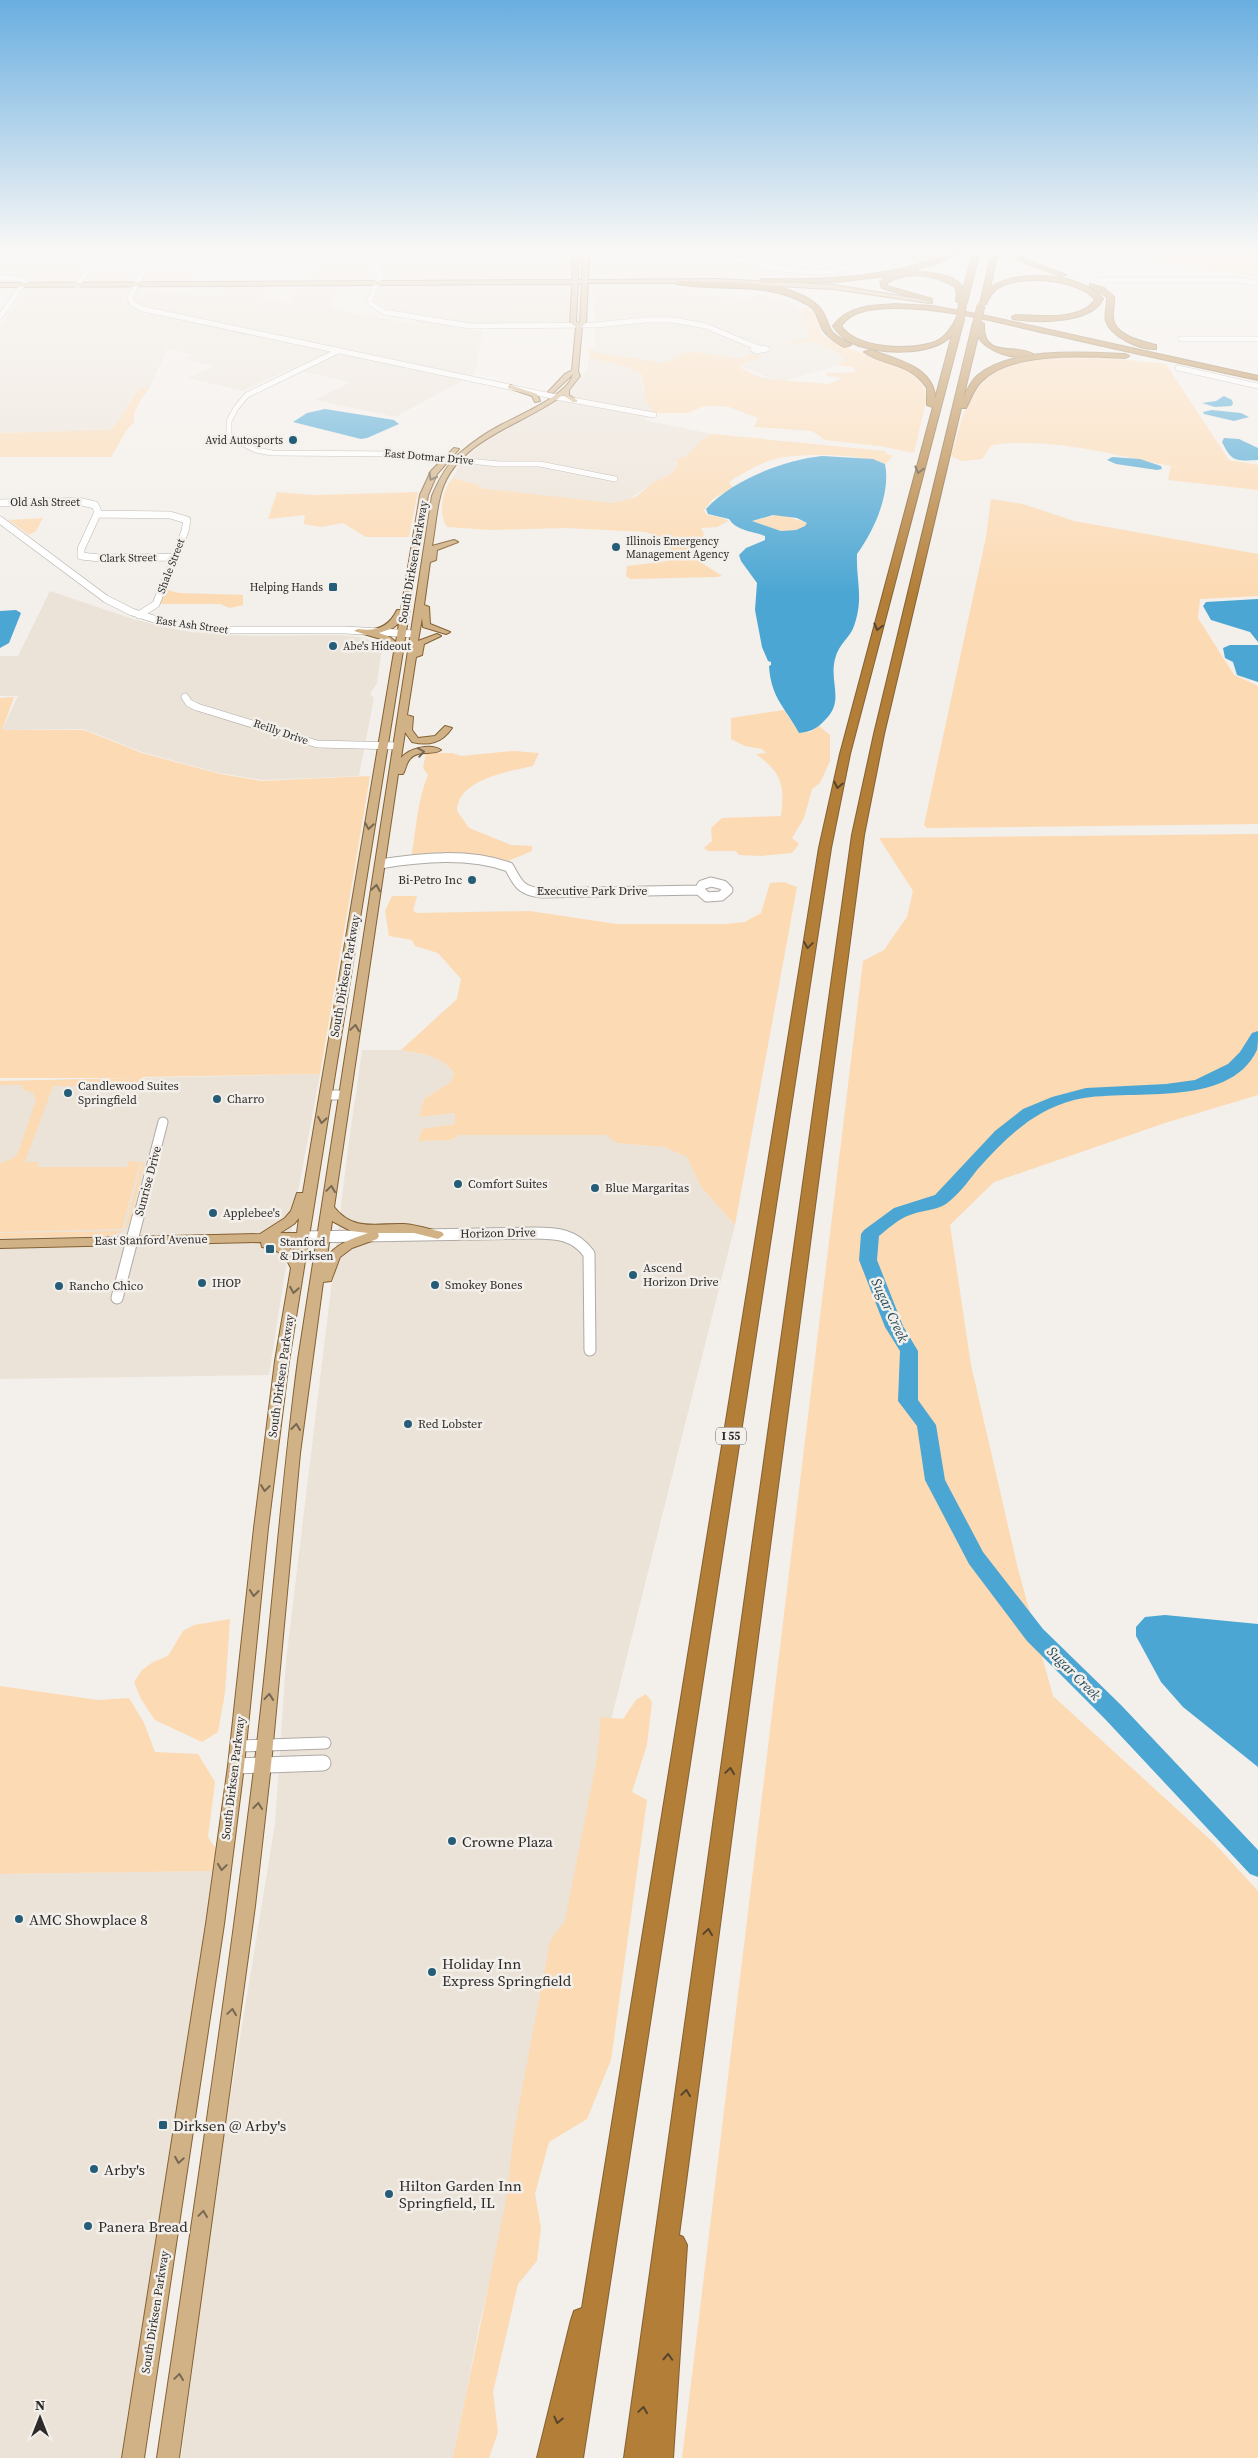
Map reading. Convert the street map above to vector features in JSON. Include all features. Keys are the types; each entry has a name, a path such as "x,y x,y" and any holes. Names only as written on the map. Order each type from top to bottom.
{"highway":[{"path":"906,366 922,376 931,388 932,415"},
{"name":"I 55","path":"570,2458 817,891 845,754 946,366"},
{"path":"637,2458 855,851 879,734 968,366"},
{"path":"955,418 972,389 983,376 1003,366"},
{"path":"1187,366 1258,378"},
{"path":"1202,366 1258,378"},
{"path":"1225,366 1258,373"},
{"path":"660,2458 682,2122"},
{"path":"550,2458 608,2220"}],"main road":[{"name":"South Dirksen Parkway","path":"168,2458 225,2060 263,1765 293,1453 310,1320 439,485 458,459 487,436 566,390 577,376 575,366"},
{"name":"South Dirksen Parkway","path":"132,2458 195,2060 236,1766 270,1449 352,931 424,495 434,474 447,458 471,438 547,395 567,375 575,371"},
{"path":"510,387 535,395 537,401"},
{"path":"566,390 566,396 576,401"},
{"path":"425,566 432,562 433,549 439,545 456,540 437,535 431,528"},
{"path":"372,632 389,627 397,622 404,589 411,571"},
{"path":"409,672 416,664 420,643 442,634 426,625 426,598 422,587"},
{"path":"358,631 389,638 395,644 398,652"},
{"path":"405,697 410,710 408,730 412,738 423,741 438,739 443,737 448,728"},
{"path":"386,820 394,807 404,758 414,752 436,750"},
{"path":"259,1238 280,1229 294,1218 298,1211 304,1175 316,1155"},
{"path":"328,1207 341,1223 351,1229 414,1229 438,1235"},
{"path":"310,1320 322,1298 328,1264 332,1257 340,1250 373,1236"},
{"name":"East Stanford Avenue","path":"0,1244 303,1237"},
{"path":"209,1239 232,1244 276,1244 292,1255 298,1267"}],"street":[{"path":"242,445 232,439 226,432 238,404 243,398 258,388 306,366"},
{"path":"408,366 556,397 654,415"},
{"path":"1178,368 1258,386"},
{"path":"235,447 242,445"},
{"name":"East Dotmar Drive","path":"242,445 261,451 279,453 368,453 509,464 551,465 615,480"},
{"name":"Old Ash Street","path":"0,502 91,503 97,508 97,514"},
{"name":"Shale Street","path":"97,514 176,516 184,518 187,524 156,604 138,615"},
{"name":"Clark Street","path":"97,514 81,549 81,556 100,558 174,557"},
{"name":"East Ash Street","path":"0,520 106,599 138,615 176,624 218,630 358,631 415,634"},
{"name":"Reilly Drive","path":"185,697 189,703 197,707 255,723 305,741 336,746 398,746"},
{"name":"Executive Park Drive","path":"363,864 397,866 498,863 509,867 518,885 532,892 699,890"},
{"path":"352,931 370,931"},
{"path":"326,1094 345,1094"},
{"name":"Sunrise Drive","path":"117,1298 163,1122"},
{"name":"Horizon Drive","path":"303,1237 560,1234 579,1242 589,1254 591,1263 590,1350"},
{"path":"238,1746 325,1743"},
{"path":"236,1766 323,1763"}],"shaded area":[{"path":"0,366 160,366 150,387 139,388 130,400 121,421 110,430 0,433"},
{"path":"214,366 476,366 475,374 395,417 315,400 351,382 290,369 243,391 188,378"},
{"path":"588,366 629,367 642,376 643,391 654,413 644,420 712,434 706,436 687,457 675,463 676,468 669,475 652,483 628,500 613,503 479,488 479,485 453,478 460,463 482,443 571,390 587,370"},
{"path":"623,366 741,366 741,368 759,377 829,384 842,378 827,376 826,374 856,372 853,367 843,366 895,366 906,370 921,383 925,391 926,401 914,453 879,446 825,440 812,431 754,427 758,418 729,407 704,406 688,413 654,413 645,400 642,375"},
{"path":"740,366 836,366 785,381 775,380"},
{"path":"1011,366 1167,366 1229,460 1258,465 1258,490 1168,480 1171,466 1060,445 1015,443 992,445 982,459 962,461 951,456 963,415 972,398 985,380"},
{"path":"150,387 134,414 134,422 126,431 111,457 0,457 0,433 110,430 119,420 140,388"},
{"path":"712,434 885,451 886,454 893,455 886,464 846,456 812,455 782,457 761,464 733,479 729,483 733,487 713,499 704,510 707,515 729,521 717,527 701,528 704,534 696,552 699,561 722,576 717,577 630,579 626,576 627,566 667,561 676,554 660,539 646,532 566,528 490,530 447,527 444,522 442,502 446,488 453,478 479,485 479,488 613,503 636,497 652,483 669,475 676,468 677,459 688,454 703,439"},
{"path":"277,492 313,495 418,492 409,537 366,537 343,523 321,527 304,524 305,515 268,519"},
{"path":"991,499 1023,504 1074,521 1258,554 1258,596 1200,599 1198,618 1234,675 1258,686 1258,824 927,828 924,825 986,537"},
{"path":"779,514 807,523 806,526 796,530 781,531 752,521"},
{"path":"43,518 36,531 29,535 8,520"},
{"path":"167,590 179,593 243,595 243,605 230,608 220,604 159,604"},
{"path":"50,591 136,620 189,632 253,636 340,635 359,637 376,642 382,647 377,683 370,694 374,698 359,776 263,780 219,773 142,752 84,729 2,730 18,696 0,696 0,656 18,656"},
{"path":"14,697 2,730 84,730 142,753 220,774 262,781 370,776 320,1074 143,1077 140,1089 136,1089 137,1086 53,1086 25,1162 39,1162 37,1167 127,1167 129,1161 140,1162 122,1229 0,1232 0,1163 12,1159 18,1153 36,1100 33,1093 22,1089 23,1085 0,1085 0,1081 142,1078 0,1078 0,698"},
{"path":"784,710 799,733 810,732 819,726 830,735 830,761 820,783 812,789 804,818 792,838 799,844 792,853 760,856 739,855 736,851 708,851 704,848 712,841 711,828 722,818 781,816 782,788 780,780 771,767 756,754 766,753 762,749 745,746 731,739 731,718"},
{"path":"513,751 539,753 533,766 486,778 475,784 459,800 457,811 469,828 511,845 532,846 532,851 508,861 487,857 411,859 419,806 428,775 423,768 426,753 452,753 461,756"},
{"path":"1258,834 1258,1095 1168,1122 994,1182 950,1225 971,1365 1018,1569 1053,1696 1214,1843 1258,1891 1258,2458 682,2458 863,961 884,950 907,917 913,891 879,838"},
{"path":"784,882 797,887 735,1225 701,1187 687,1157 664,1147 617,1143 606,1135 460,1135 451,1140 418,1141 422,1129 455,1124 455,1113 419,1117 424,1099 451,1082 454,1073 437,1059 424,1054 401,1050 457,999 461,979 438,953 415,946 412,940 389,936 385,911 392,896 417,896 413,910 416,913 530,911 616,924 725,924 745,922 761,913 770,883"},
{"path":"362,1050 401,1050 432,1056 446,1063 454,1073 452,1082 424,1099 420,1117 455,1113 455,1124 422,1129 419,1141 451,1140 460,1135 607,1135 617,1143 665,1147 687,1157 701,1187 735,1225 610,1724 512,2188 479,2326 454,2458 181,2458 216,2184 275,1824 286,1661 348,1148"},
{"path":"320,1074 295,1208 269,1375 0,1379 0,1081"},
{"path":"142,1162 145,1163 129,1223 125,1230"},
{"path":"123,1231 109,1236 0,1238 0,1233"},
{"path":"230,1619 225,1693 218,1732 202,1742 155,1720 141,1699 134,1682 142,1670 153,1662 168,1656 183,1631 194,1625"},
{"path":"0,1686 98,1700 129,1698 144,1723 155,1752 198,1754 215,1782 208,1837 216,1849 212,1871 0,1874"},
{"path":"646,1694 652,1702 647,1745 632,1792 647,1800 611,2060 587,2119 549,2142 535,2194 541,2228 537,2261 518,2284 493,2392 498,2432 489,2458 453,2458 506,2201 514,2132 550,1941 565,1921 597,1758 601,1717 623,1719 636,1700"},
{"path":"212,1871 196,1987 121,2458 0,2458 0,1874"}],"water":[{"path":"1224,396 1232,400 1233,404 1231,406 1215,407 1202,403 1216,401"},
{"path":"325,409 394,420 399,424 361,439 293,422 307,413"},
{"path":"1212,410 1241,413 1249,417 1234,421 1204,414 1203,412"},
{"path":"1224,438 1239,439 1258,448 1258,460 1235,459 1222,442"},
{"path":"822,456 873,459 885,464 886,487 875,523 857,554 859,607 852,630 839,649 835,659 834,706 831,713 819,726 810,731 799,733 779,702 773,686 769,666 771,662 768,661 762,647 755,610 757,583 741,561 739,555 746,548 765,540 765,536 740,528 729,519 708,514 706,509 730,489 744,481 775,467","holes":["773,515 797,518 807,523 796,530 781,531 752,521"]},
{"path":"1112,457 1140,459 1161,466 1162,469 1157,470 1116,464 1107,460"},
{"path":"1258,599 1258,642 1250,632 1211,620 1203,606 1206,602"},
{"path":"16,610 21,613 9,643 0,648 0,611"},
{"path":"1230,645 1258,645 1258,682 1237,675 1233,662 1225,658 1223,648"},
{"path":"1165,1615 1258,1624 1258,1767 1183,1707 1161,1682 1136,1636 1136,1627 1145,1617"}],"waterway":[{"name":"Sugar Creek","path":"1258,1036 1238,1064 1215,1079 1183,1088 1086,1093 1051,1102 1028,1113 1001,1134 941,1199 901,1212 870,1234 868,1260 894,1327 909,1351 908,1401 926,1425 935,1480 976,1558 1035,1635 1113,1712 1258,1866"}],"place":[{"name":"Avid Autosports","path":"293,440"},
{"name":"Illinois Emergency Management Agency","path":"616,547"},
{"name":"Helping Hands","path":"333,587"},
{"name":"Abe's Hideout","path":"333,646"},
{"name":"Bi-Petro Inc","path":"472,880"},
{"name":"Candlewood Suites Springfield","path":"68,1093"},
{"name":"Charro","path":"217,1099"},
{"name":"Comfort Suites","path":"458,1184"},
{"name":"Blue Margaritas","path":"595,1188"},
{"name":"Applebee's","path":"213,1213"},
{"name":"Stanford & Dirksen","path":"270,1249"},
{"name":"Ascend Horizon Drive","path":"633,1275"},
{"name":"IHOP","path":"202,1283"},
{"name":"Smokey Bones","path":"435,1285"},
{"name":"Rancho Chico","path":"59,1286"},
{"name":"Red Lobster","path":"408,1424"},
{"name":"Crowne Plaza","path":"452,1841"},
{"name":"AMC Showplace 8","path":"19,1919"},
{"name":"Holiday Inn Express Springfield","path":"432,1972"},
{"name":"Dirksen @ Arby's","path":"163,2125"},
{"name":"Arby's","path":"94,2169"},
{"name":"Hilton Garden Inn Springfield, IL","path":"389,2194"},
{"name":"Panera Bread","path":"88,2226"}]}
